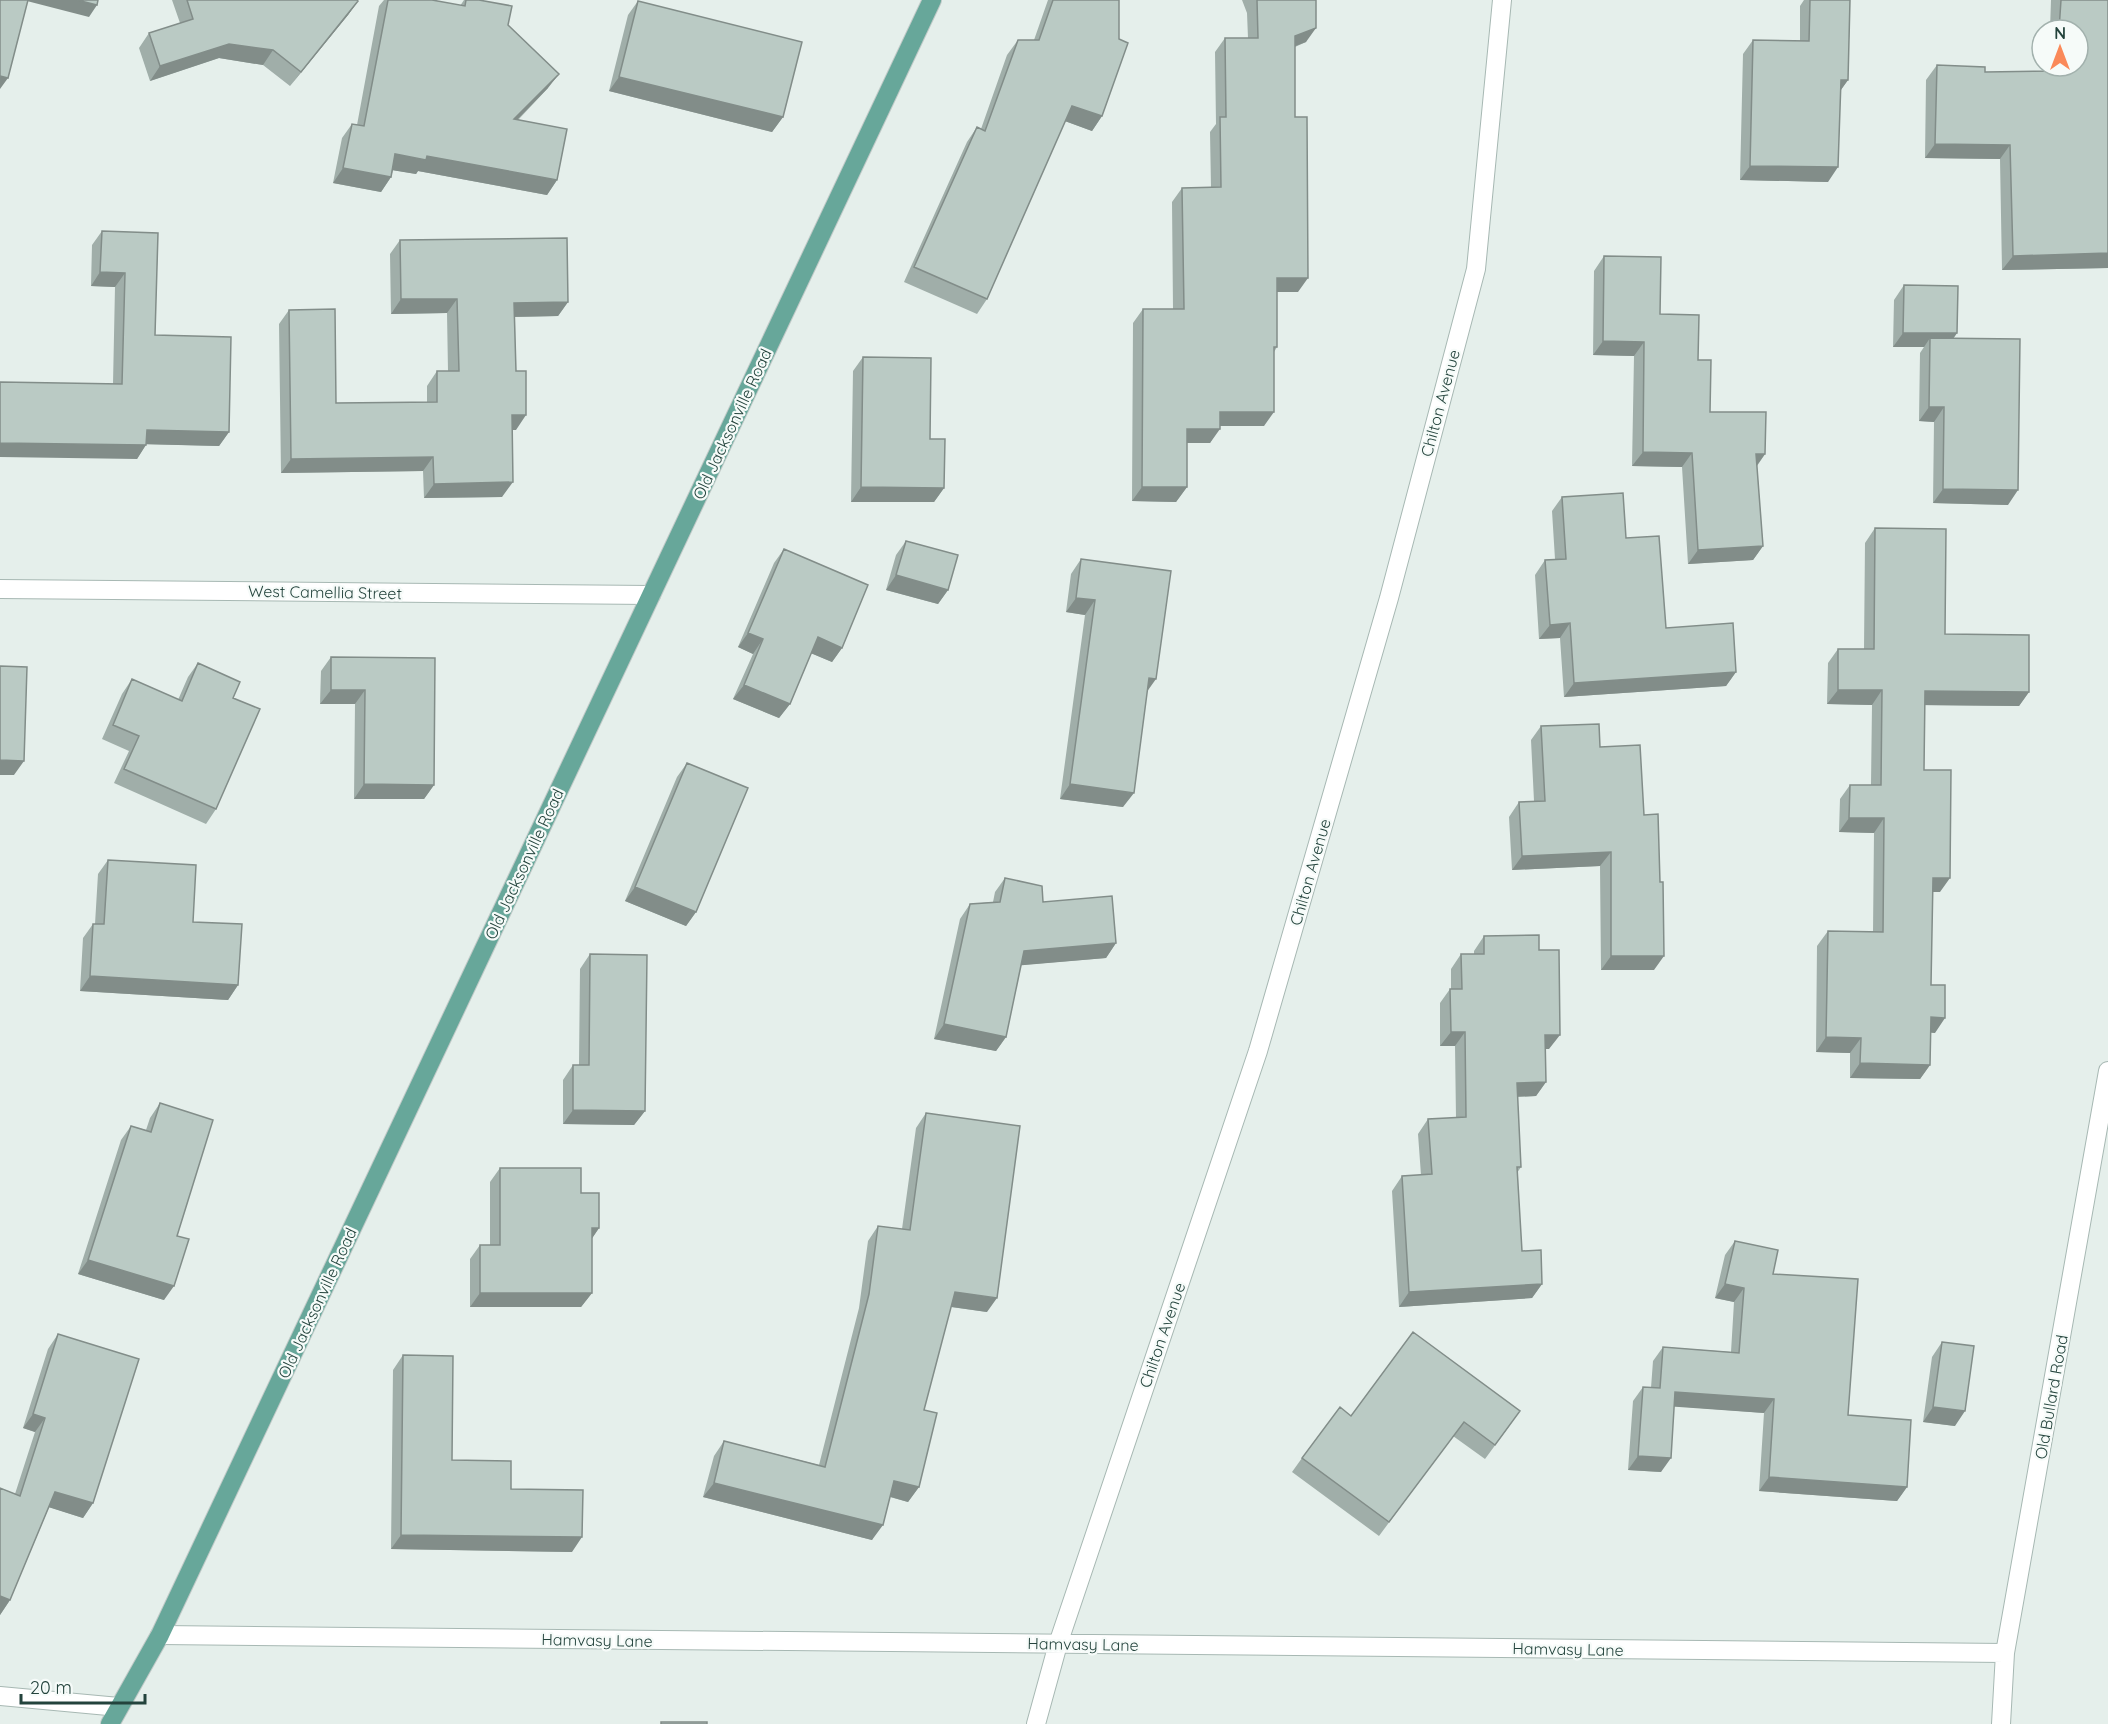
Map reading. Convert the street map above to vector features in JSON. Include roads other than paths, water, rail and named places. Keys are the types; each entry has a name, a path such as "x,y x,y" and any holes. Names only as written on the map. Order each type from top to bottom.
{"main road":[{"name":"Old Jacksonville Road","path":"110,1724 160,1635 932,0"}],"street":[{"name":"Chilton Avenue","path":"1036,1724 1058,1644 1258,1051 1389,598 1476,269 1503,0"},
{"name":"West Camellia Street","path":"0,589 651,595"},
{"name":"Old Bullard Road","path":"2001,1724 2005,1653 2108,1071"},
{"name":"Hamvasy Lane","path":"160,1635 2005,1653"},
{"path":"0,1696 119,1707"}]}
